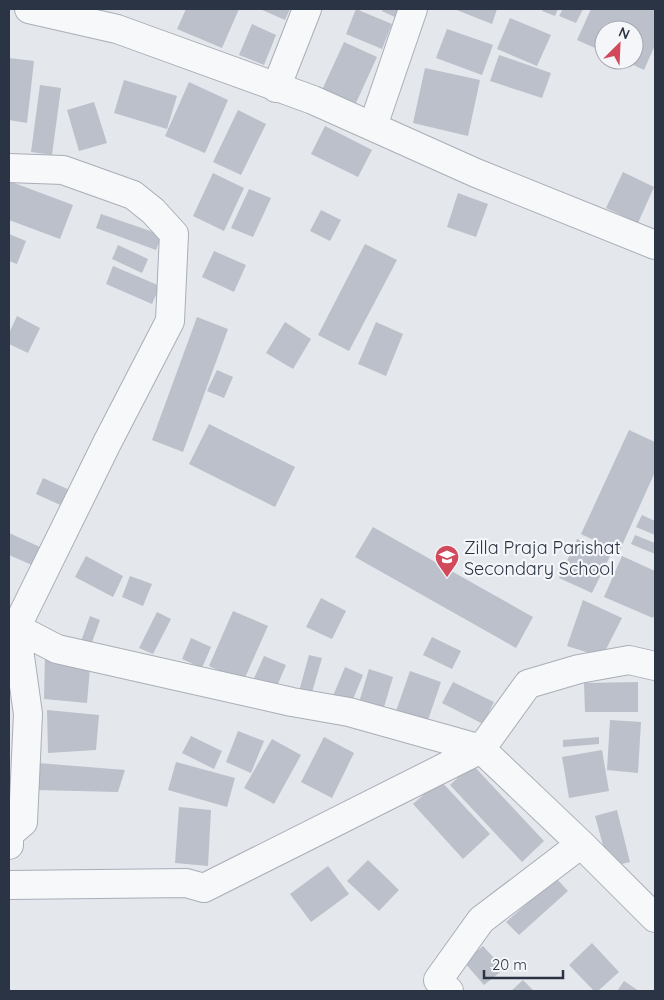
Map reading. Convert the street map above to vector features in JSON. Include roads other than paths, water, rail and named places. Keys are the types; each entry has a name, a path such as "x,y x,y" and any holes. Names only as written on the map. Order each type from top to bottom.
{"street":[{"path":"29,9 117,29 313,100 476,173 655,245"},
{"path":"276,88 307,9"},
{"path":"373,126 413,9"},
{"path":"9,168 63,170 133,195 153,210 174,234 170,320 12,626 28,714 16,820 10,834 9,845"},
{"path":"12,626 57,649 292,702 349,712 481,749 581,844 655,918"},
{"path":"9,885 186,883 204,888 481,749 528,684 579,669 629,660 655,666"},
{"path":"439,988 481,920 581,844"}],"place":[{"name":"Zilla Praja Parishat Secondary School","path":"447,578"}]}
